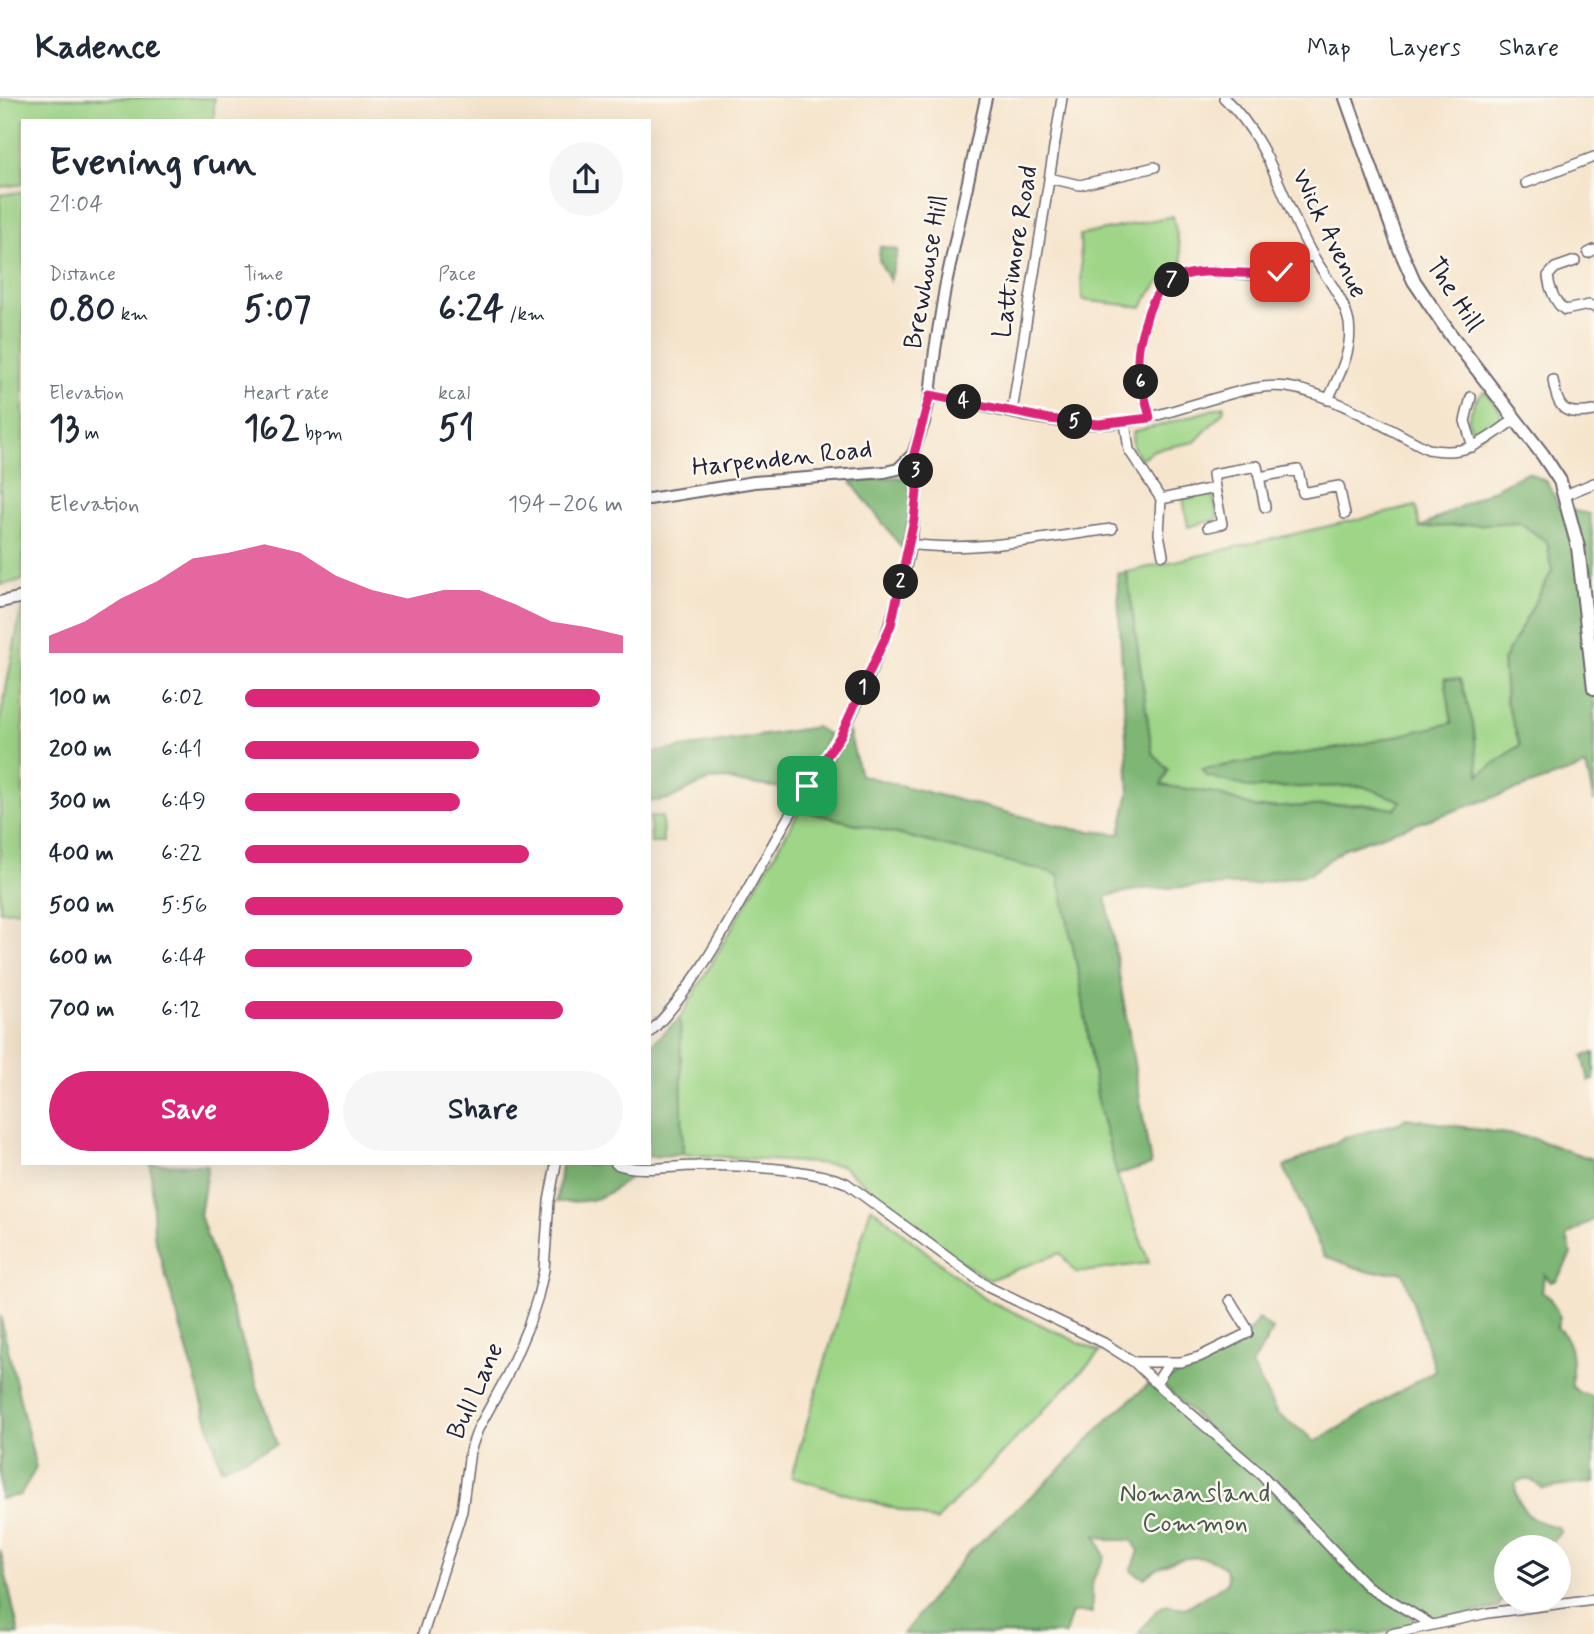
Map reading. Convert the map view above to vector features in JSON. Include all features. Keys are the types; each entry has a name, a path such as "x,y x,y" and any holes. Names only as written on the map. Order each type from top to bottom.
{"main road":[{"name":"The Hill","path":"1346,98 1399,247 1414,281 1450,334 1549,463 1565,495 1578,547 1594,688"}],"street":[{"name":"Brewhouse Hill","path":"914,454 930,395 934,351 945,288 986,98"},
{"name":"Lattimore Road","path":"1012,412 1062,98"},
{"name":"Wick Avenue","path":"1224,98 1254,132 1312,254 1341,303 1348,321 1350,340 1346,360 1328,400"},
{"path":"1526,183 1594,157"},
{"path":"1049,178 1080,185 1154,167"},
{"path":"1150,418 1141,381 1139,340 1149,308 1160,288 1180,276 1204,272 1280,272 1312,254"},
{"path":"1575,261 1555,268 1548,276 1556,301 1565,310 1582,306 1594,307"},
{"path":"1553,380 1556,398 1564,410 1573,414 1594,411"},
{"path":"930,395 1049,419 1099,424 1150,418 1223,396 1268,387 1285,387 1328,400 1428,449 1444,452 1473,447 1515,419"},
{"path":"1471,397 1465,421 1473,447"},
{"path":"1125,422 1129,450 1161,499 1159,534 1163,555"},
{"path":"651,1031 698,971 801,796 841,735 891,625 910,544 917,492 914,454"},
{"name":"Harpenden Road","path":"651,499 754,482 872,474 898,469 914,454"},
{"path":"1208,527 1222,524 1213,474 1256,466 1265,507"},
{"path":"898,469 916,478"},
{"path":"1259,477 1298,470 1303,493 1339,486 1345,514"},
{"path":"1565,495 1594,483"},
{"path":"1161,499 1215,488"},
{"path":"910,544 967,546 1112,529"},
{"path":"0,602 21,597"},
{"name":"Bull Lane","path":"423,1634 462,1511 470,1451 478,1429 506,1378 538,1296 544,1270 549,1201 556,1165"},
{"path":"619,1165 629,1168 709,1165 743,1167 832,1177 846,1183 988,1287 1104,1343 1134,1362 1260,1473 1367,1586 1432,1625"},
{"path":"1134,1362 1181,1362 1199,1357 1248,1333 1230,1300"},
{"path":"1156,1383 1170,1363"},
{"path":"1391,1634 1488,1613 1594,1599"}],"green space":[{"path":"0,98 214,98 214,119 21,119 21,184 0,187"},
{"path":"21,192 21,580 0,585 0,195"},
{"path":"1173,216 1184,269 1159,283 1142,307 1082,300 1080,235"},
{"path":"880,246 898,250 890,281 879,260"},
{"path":"1484,391 1497,406 1501,416 1496,424 1478,436 1468,420 1475,401"},
{"path":"1224,406 1223,412 1195,442 1154,450 1140,459 1133,447 1132,434 1135,431"},
{"path":"1527,472 1547,482 1560,508 1590,514 1594,553 1594,802 1586,766 1345,848 1310,874 1253,884 1141,889 1106,896 1151,1165 1117,1175 1098,1102 1080,981 1058,874 800,810 849,732 860,775 1072,829 1120,834 1129,792 1117,574 1127,572 1152,752 1168,770 1161,785 1214,793 1257,808 1361,804 1395,809 1401,801 1362,786 1251,788 1207,776 1203,769 1358,745 1452,723 1445,678 1460,679 1473,724 1479,775 1520,745 1506,701 1503,661 1552,571 1547,542 1519,522 1419,528"},
{"path":"898,477 906,479 911,493 902,548 851,482"},
{"path":"1212,492 1218,517 1188,527 1183,498"},
{"path":"1416,506 1420,528 1519,522 1547,542 1552,571 1503,661 1506,701 1520,745 1479,775 1473,724 1460,680 1446,678 1452,723 1358,745 1203,769 1251,788 1362,786 1401,801 1395,809 1361,804 1257,808 1214,793 1160,785 1168,770 1152,752 1127,572"},
{"path":"21,611 21,910 0,911 0,720"},
{"path":"816,727 829,735 799,790 727,779 709,780 669,799 651,802 651,753"},
{"path":"800,810 1058,874 1080,981 1098,1102 1117,1175 1149,1263 1076,1273 1060,1253 989,1280 955,1258 841,1165 683,1154 680,1018"},
{"path":"651,817 662,817 663,843 651,843"},
{"path":"680,1018 683,1154 651,1157 651,1045"},
{"path":"1594,1053 1594,1080 1589,1081 1583,1056"},
{"path":"1406,1118 1532,1138 1594,1160 1594,1219 1567,1236 1571,1254 1557,1280 1551,1282 1544,1274 1542,1292 1549,1297 1560,1317 1557,1327 1570,1347 1572,1386 1579,1392 1594,1397 1594,1482 1543,1489 1531,1480 1520,1480 1516,1483 1518,1497 1528,1515 1561,1531 1558,1535 1494,1535 1494,1609 1440,1619 1411,1609 1374,1588 1160,1382 1228,1351 1250,1332 1258,1319 1273,1330 1252,1365 1277,1414 1315,1442 1435,1370 1403,1272 1368,1272 1324,1256 1284,1167 1347,1137 1399,1123"},
{"path":"151,1165 208,1165 200,1215 277,1445 221,1468 154,1235"},
{"path":"561,1165 608,1165 618,1172 633,1175 614,1190 598,1198 557,1202"},
{"path":"871,1207 983,1298 1100,1352 936,1521 791,1477"},
{"path":"0,1315 36,1468 20,1495 0,1499"},
{"name":"Nomansland Common","path":"1149,1384 1155,1385 1270,1487 1357,1581 1418,1621 1418,1624 1376,1634 1138,1634 1158,1609 1165,1605 1185,1608 1227,1583 1227,1574 1217,1562 1191,1558 1166,1564 1144,1578 1131,1571 1139,1551 1132,1540 1108,1540 1096,1535 1105,1557 1092,1581 1092,1613 1072,1613 1065,1634 903,1634 967,1554 1065,1465 1110,1417"},
{"path":"0,1549 19,1634 0,1634"}],"route":[{"path":"807,786 841,735 891,625 914,520 917,492 914,454 930,395 1049,419 1099,424 1150,418 1141,381 1139,340 1149,308 1160,288 1180,276 1204,272 1280,272"}]}
